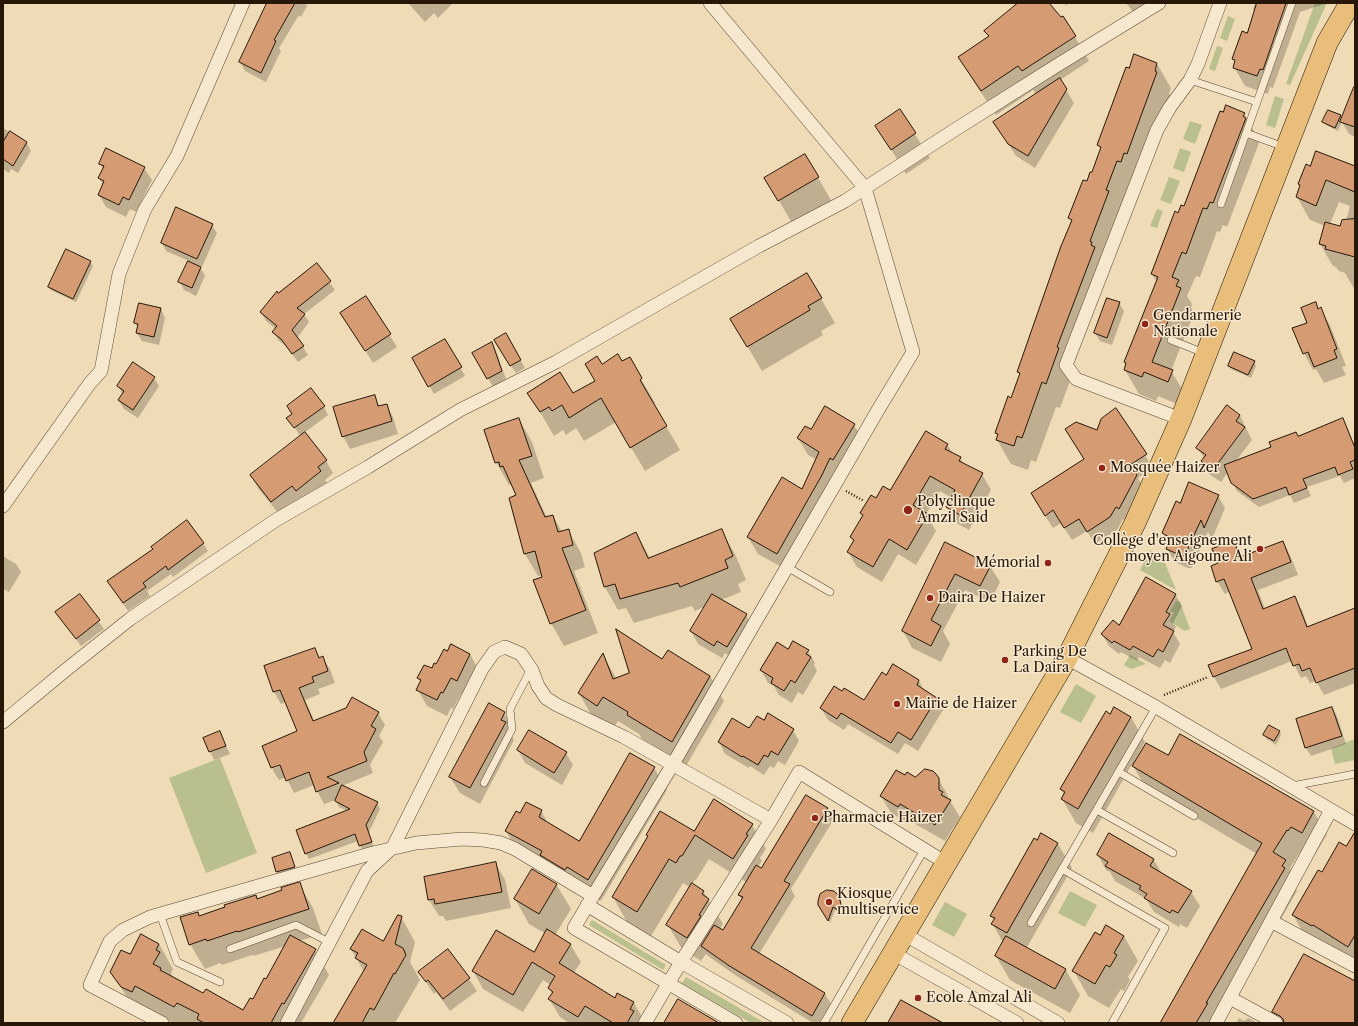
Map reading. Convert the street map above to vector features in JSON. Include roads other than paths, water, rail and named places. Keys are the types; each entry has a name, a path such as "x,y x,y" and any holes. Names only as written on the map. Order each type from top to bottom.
{"main road":[{"path":"852,1023 1067,658 1135,524 1181,420 1327,43 1350,3"}],"street":[{"path":"3,506 90,383 101,371 119,274 146,208 178,156 243,3"},
{"path":"710,3 865,188 914,352 673,764 574,928 736,1023"},
{"path":"3,722 67,668 130,619 276,520 368,467 460,410 556,362 759,246 845,201 1036,78 1159,3"},
{"path":"1181,420 1076,380 1066,365 1157,130 1170,107 1190,80 1198,64 1220,3"},
{"path":"287,1023 367,871 393,847 482,669 494,652 505,647 521,654 531,668 538,686 546,698 557,705 624,737 771,820"},
{"path":"1067,658 1152,705 1355,824"},
{"path":"646,1023 681,962 771,820 799,772 946,863"},
{"path":"1216,1023 1330,810"},
{"path":"162,1023 90,985 110,942 123,930 160,914 393,847 416,843 462,839 501,843 515,849 681,962 787,1023"},
{"path":"1271,921 1355,966"},
{"path":"904,934 1058,1023"},
{"path":"893,953 1017,1023"},
{"path":"1230,998 1276,1023"}],"lane":[{"path":"1221,204 1292,3"},
{"path":"1190,80 1257,102"},
{"path":"1246,133 1286,147"},
{"path":"1171,340 1206,354"},
{"path":"787,567 830,592"},
{"path":"484,783 512,729 510,709 531,668"},
{"path":"1031,924 1119,772 1152,705"},
{"path":"1119,772 1194,816"},
{"path":"1290,787 1355,774"},
{"path":"1097,810 1173,853"},
{"path":"824,1023 924,850"},
{"path":"1062,869 1165,928 1112,1023"},
{"path":"160,914 177,962 220,982"},
{"path":"230,949 296,924 329,942"}],"place":[{"name":"Gendarmerie Nationale","path":"1145,324"},
{"name":"Mosquée Haizer","path":"1102,468"},
{"name":"Polyclinque Amzil Said","path":"908,510"},
{"name":"Collège d'enseignement moyen Aigoune Ali","path":"1260,549"},
{"name":"Mémorial","path":"1048,563"},
{"name":"Daira De Haizer","path":"930,598"},
{"name":"Parking De La Daira","path":"1005,660"},
{"name":"Mairie de Haizer","path":"897,704"},
{"name":"Pharmacie Haizer","path":"815,818"},
{"name":"Kiosque multiservice","path":"829,902"},
{"name":"Ecole Amzal Ali","path":"918,998"}]}
